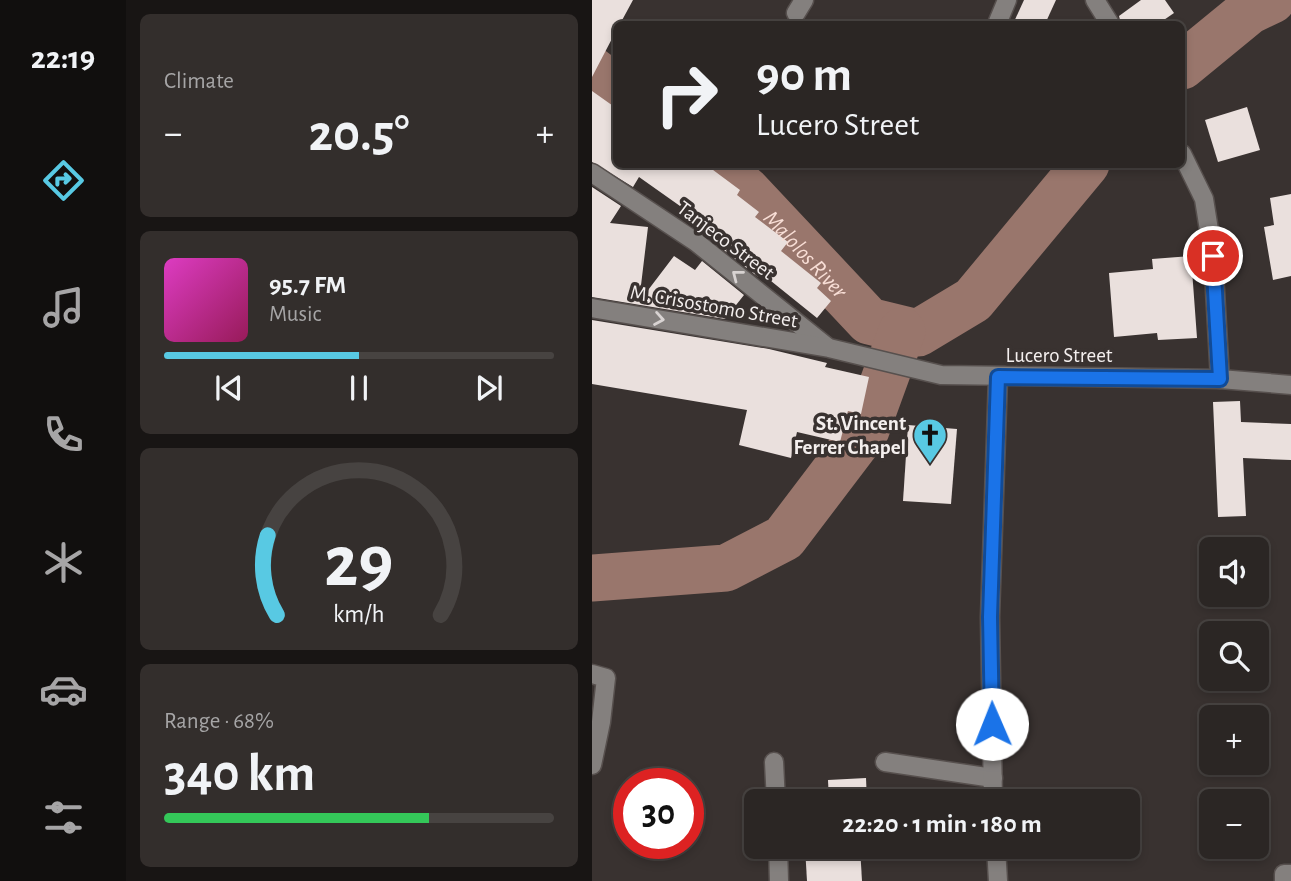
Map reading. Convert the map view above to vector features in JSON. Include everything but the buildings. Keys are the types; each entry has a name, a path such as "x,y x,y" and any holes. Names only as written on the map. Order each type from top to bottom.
{"street":[{"path":"998,21 1007,0"},
{"path":"1095,0 1108,21"},
{"path":"1185,160 1204,199 1213,256 1220,379"},
{"name":"Tanjeco Street","path":"592,173 695,242 829,348"},
{"name":"M. Crisostomo Street","path":"592,308 829,348"},
{"name":"Lucero Street","path":"829,348 941,375 1220,379 1291,385"},
{"path":"993,789 990,617 998,377"},
{"path":"592,765 601,722 599,676"},
{"path":"773,762 775,789"},
{"path":"885,762 993,778"},
{"path":"778,859 779,881"},
{"path":"997,859 998,881"},
{"path":"1284,881 1284,874 1291,874"}],"waterway":[{"path":"1185,64 1249,11 1272,0"},
{"name":"Malolos River","path":"592,70 613,86"},
{"name":"Malolos River","path":"720,168 747,191 869,321 918,333 973,300 1083,168"},
{"path":"592,578 726,568 784,538 866,430 902,331"}],"place":[{"name":"St. Vincent Ferrer Chapel","path":"930,465"}],"route":[{"path":"992,724 990,617 998,377 1220,379 1213,256"}]}
